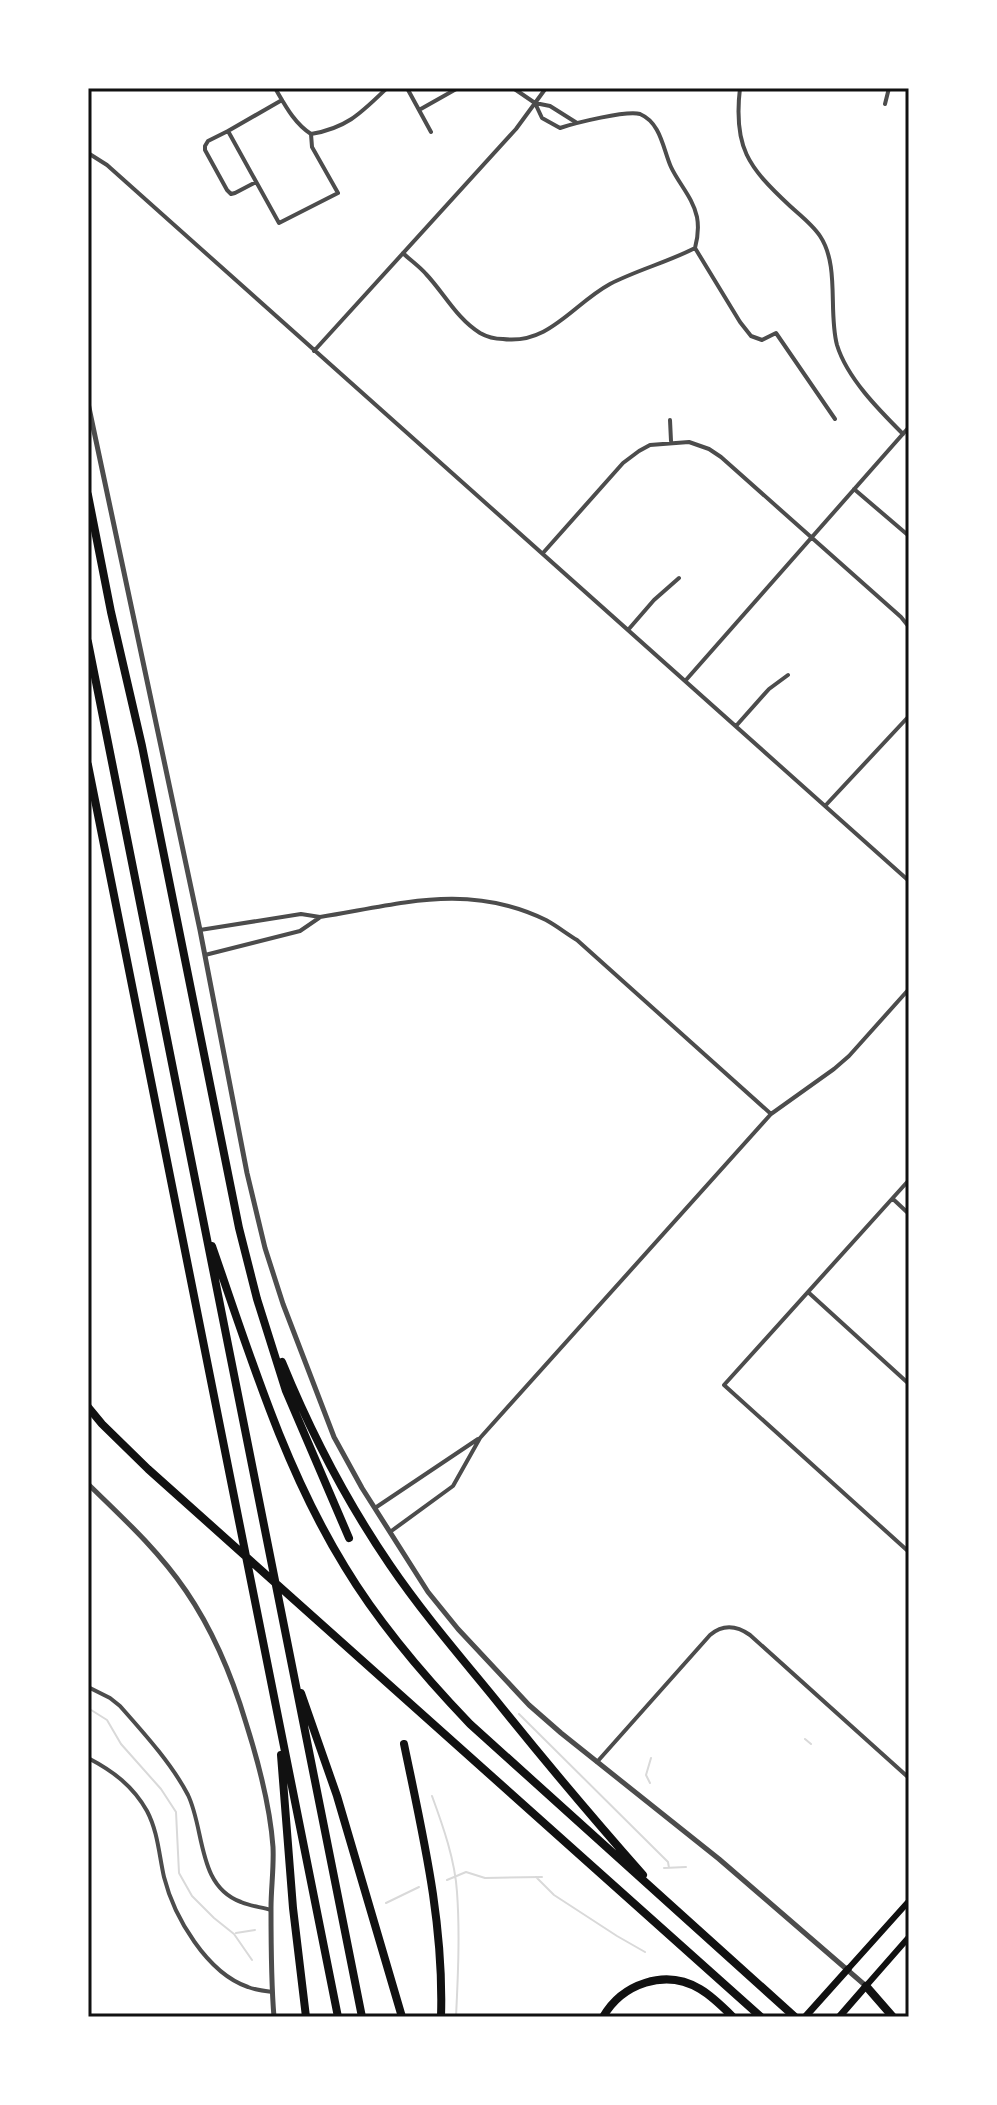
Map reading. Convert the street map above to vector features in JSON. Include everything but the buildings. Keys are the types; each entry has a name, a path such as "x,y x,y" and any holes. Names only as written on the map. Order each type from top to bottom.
{"highway":[{"path":"88,495 239,1228 286,1391 349,1538"},
{"path":"88,642 362,2017"},
{"path":"88,765 338,2017"},
{"path":"202,1216 262,1392 285,1449 318,1520 369,1604 405,1651 470,1724 795,2017"},
{"path":"257,1299 313,1432 349,1501 391,1567 568,1790 667,1902"},
{"path":"88,1407 124,1447 186,1504 761,2017"},
{"path":"291,1663 337,1796 402,2017"},
{"path":"278,1716 293,1908 306,2017"},
{"path":"404,1744 437,1909 441,2017"},
{"path":"603,2017 611,2004 628,1990 657,1980 678,1981 700,1989 733,2017"},
{"path":"866,1986 893,2017"}],"main road":[{"path":"805,2017 908,1905"},
{"path":"841,2014 909,1937"}],"street":[{"path":"275,88 287,110 311,134 331,131 354,118 387,88"},
{"path":"407,88 431,132"},
{"path":"419,110 458,88"},
{"path":"513,88 535,103 550,106 577,123"},
{"path":"314,351 516,129 546,88"},
{"path":"740,88 737,114 740,139 751,166 821,237 832,278 837,345 848,369 879,411 903,434"},
{"path":"885,104 889,88"},
{"path":"256,182 231,194 205,146 208,141 282,100"},
{"path":"535,103 542,118 560,128 638,113 651,122 697,215 699,231 695,248 740,322 751,336 762,340 776,333 835,419"},
{"path":"228,131 279,223 338,193 312,147 311,134"},
{"path":"88,153 107,165 909,881"},
{"path":"403,253 426,273 471,327 483,336 522,341 559,323 608,285 695,248"},
{"path":"88,403 200,930 247,1173 267,1257 334,1437 362,1488 428,1592 529,1705 719,1859 866,1986"},
{"path":"670,420 671,442"},
{"path":"686,681 909,427"},
{"path":"543,553 628,458 650,445 689,442 721,457 909,627"},
{"path":"854,489 909,536"},
{"path":"628,630 654,600 679,578"},
{"path":"736,726 769,689 788,675"},
{"path":"825,806 909,716"},
{"path":"200,930 301,914 320,917 443,897 487,900 529,913 549,921 577,940 771,1114"},
{"path":"205,955 300,931 320,917"},
{"path":"390,1532 453,1486 480,1438 771,1114 849,1056 909,989"},
{"path":"909,1180 724,1385 909,1552"},
{"path":"893,1199 909,1214"},
{"path":"808,1292 909,1384"},
{"path":"375,1508 480,1438"},
{"path":"88,1484 165,1563 205,1621 228,1669 265,1789 273,1850 274,2017"},
{"path":"597,1762 710,1635 716,1630 734,1627 758,1642 909,1778"},
{"path":"88,1687 120,1706 179,1780 197,1818 208,1869 220,1888 240,1902 271,1910"},
{"path":"88,1758 126,1783 147,1812 157,1839 169,1896 186,1931 201,1951 233,1979 247,1987 272,1992"}],"waterway":[{"path":"88,1708 107,1720 121,1744 161,1789 176,1812 179,1873 192,1896 234,1934 252,1960"},
{"path":"519,1714 668,1862 669,1868"},
{"path":"805,1739 811,1744"},
{"path":"650,1783 646,1775 651,1758"},
{"path":"432,1796 448,1843 456,1880 459,1939 456,2017"},
{"path":"664,1868 686,1867"},
{"path":"447,1880 466,1872 485,1878 542,1877"},
{"path":"536,1877 554,1895 645,1952"},
{"path":"386,1903 419,1887"},
{"path":"236,1933 255,1930"}]}
